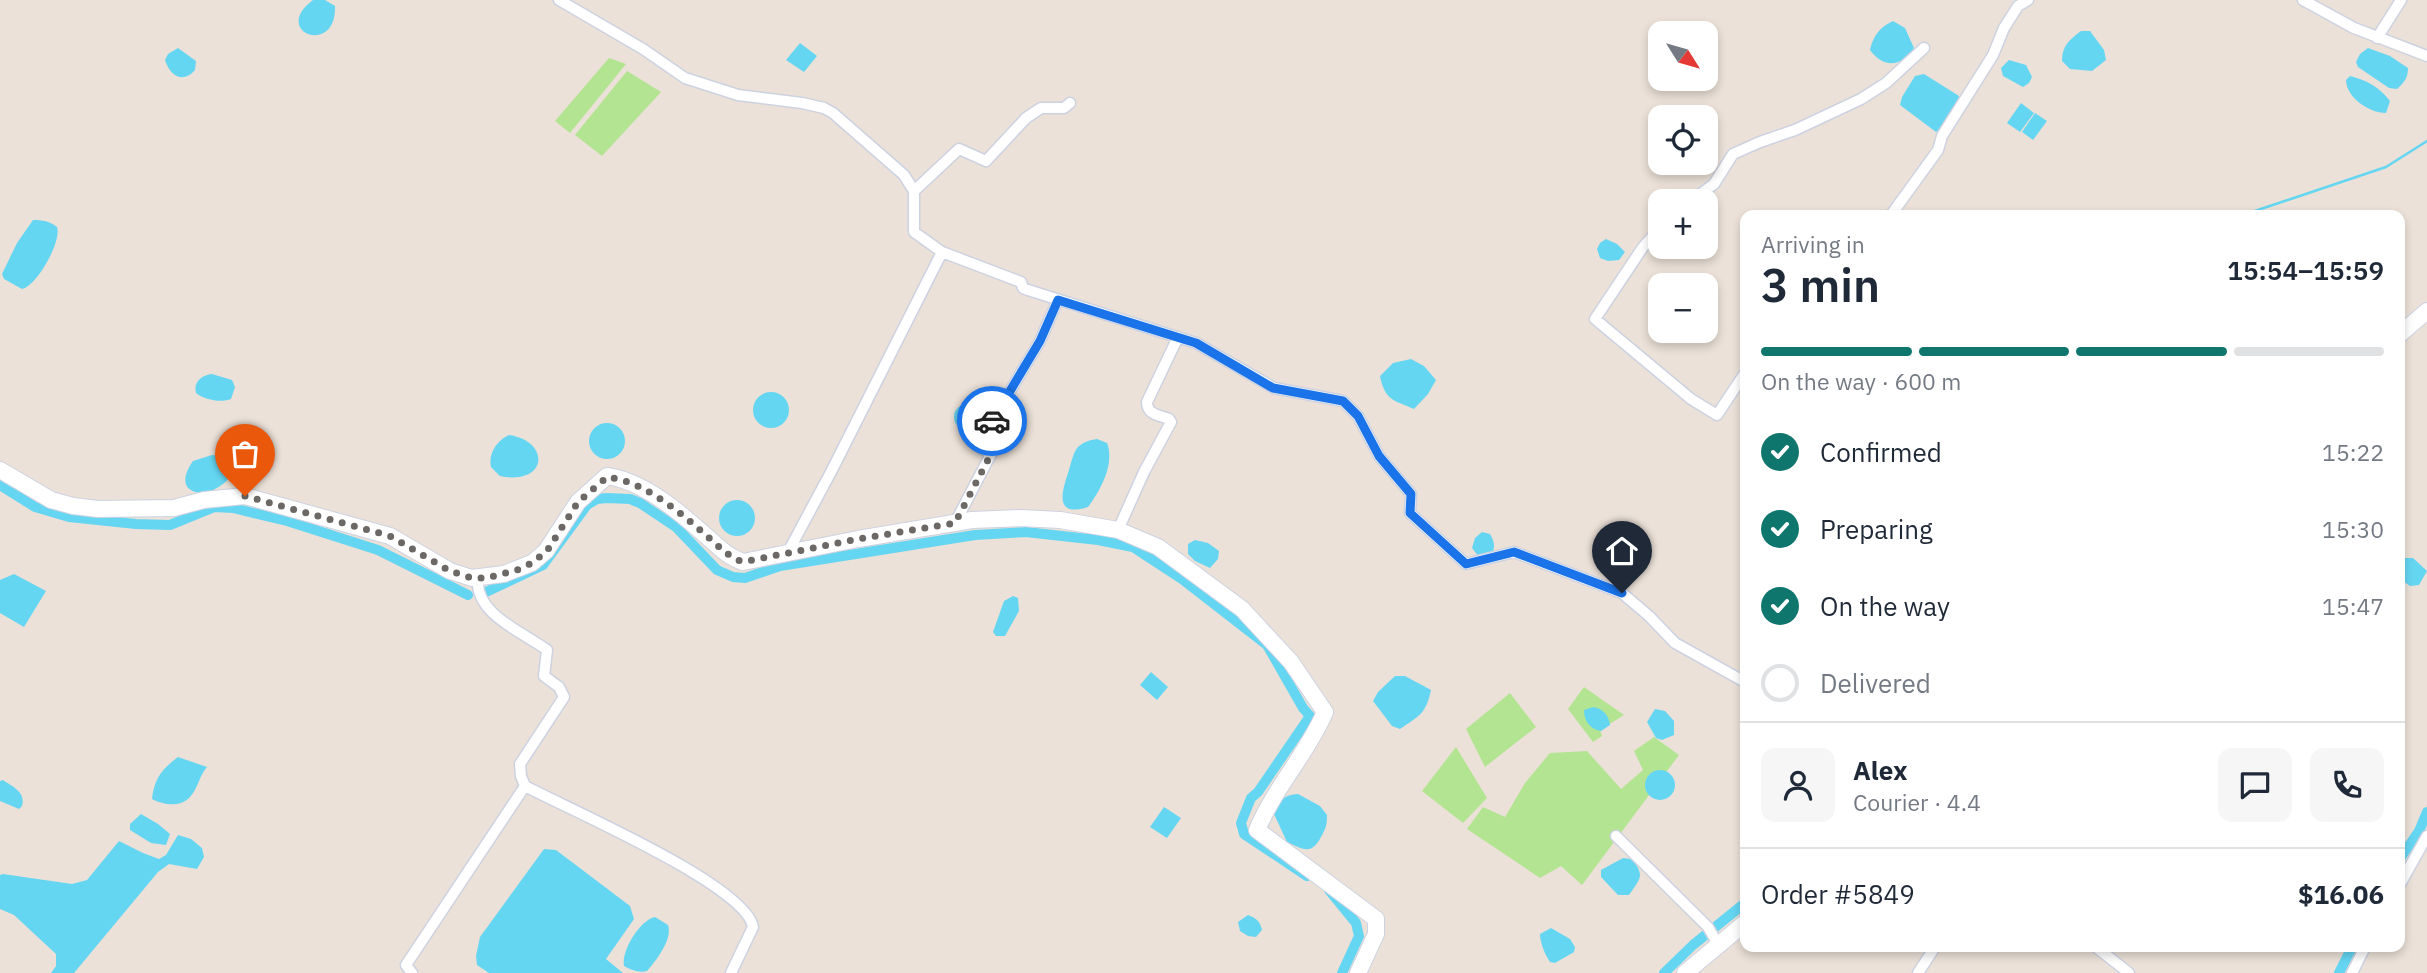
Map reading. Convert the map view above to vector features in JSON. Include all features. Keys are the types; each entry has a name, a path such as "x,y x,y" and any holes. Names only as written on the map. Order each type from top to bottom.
{"street":[{"path":"559,0 643,49 685,78 738,95 824,108 904,175 914,191 914,232 942,252 1021,282 1024,288 1196,343 1273,388 1343,401 1358,416 1379,456 1411,494 1410,513 1466,564 1514,552 1622,593 1675,643 1740,679"},
{"path":"1895,210 1938,150 1942,136 1993,55 2004,28 2018,6 2028,0"},
{"path":"2303,0 2335,19 2427,56"},
{"path":"2377,37 2401,0"},
{"path":"1707,189 1714,184 1733,154 1795,130 1861,99 1886,83 1924,48"},
{"path":"914,191 959,149 986,161 1026,118 1041,108 1064,108 1070,103"},
{"path":"1648,242 1595,319 1691,399 1717,415 1740,380"},
{"path":"787,554 942,252"},
{"path":"955,523 991,454 980,447 979,443 1040,341 1058,300"},
{"path":"2405,330 2427,311"},
{"path":"1118,530 1144,472 1171,422 1151,413 1147,402 1178,337"},
{"path":"0,470 51,500 98,509 174,508 245,496 390,536 450,571 478,578 504,574 532,563 547,551 578,502 607,477 618,478 649,493 696,527 733,559 743,562 972,520 1060,520 1118,530 1158,547 1242,609 1291,662 1325,712 1316,732 1268,805 1257,830 1376,919 1376,934 1358,973"},
{"path":"478,578 478,595 485,606 547,650 544,676 559,687 564,697 520,764 525,786 669,860 719,890 734,903 749,917 753,928 731,973"},
{"path":"412,973 406,965 525,786"},
{"path":"1616,836 1708,927 1716,942"},
{"path":"2405,875 2427,836"},
{"path":"1685,973 1716,942 1740,926"},
{"path":"1918,973 1932,952"},
{"path":"2102,952 2129,973"},
{"path":"2352,973 2362,952"}],"green space":[{"path":"609,58 626,64 570,133 555,121"},
{"path":"627,71 661,92 602,156 575,135"},
{"path":"1584,687 1624,715 1600,730 1602,736 1593,742 1568,709"},
{"path":"1510,693 1536,727 1485,767 1466,729"},
{"path":"1654,737 1679,755 1582,885 1561,866 1540,878 1467,829 1483,807 1505,817 1525,783 1550,753 1587,751 1621,789 1643,770 1634,751"},
{"path":"1456,747 1487,798 1463,823 1422,791"}],"water":[{"path":"313,0 325,0 335,6 333,22 326,31 318,35 309,34 302,29 299,22 302,12"},
{"path":"1893,21 1905,28 1914,48 1904,59 1887,63 1870,50 1878,32"},
{"path":"2081,31 2090,31 2104,50 2106,60 2092,71 2070,69 2062,61 2067,44"},
{"path":"800,43 817,56 804,72 786,60"},
{"path":"178,48 196,61 195,70 186,77 174,74 165,60 168,54"},
{"path":"2368,48 2390,56 2408,68 2405,80 2397,89 2389,88 2358,67 2356,62 2360,54"},
{"path":"2009,60 2026,65 2032,77 2029,83 2023,87 2003,76 2001,68"},
{"path":"1924,74 1959,96 1951,116 1936,132 1900,105 1915,76"},
{"path":"2350,76 2372,85 2386,96 2390,101 2386,113 2366,107 2354,98 2347,86 2346,80"},
{"path":"2021,103 2034,113 2020,132 2007,123"},
{"path":"2035,113 2047,121 2033,140 2022,132"},
{"path":"33,220 52,223 57,227 58,234 41,272 22,289 4,279 2,274 17,243"},
{"path":"1606,239 1625,252 1619,260 1608,261 1600,258 1597,249"},
{"path":"1411,359 1424,366 1436,380 1414,409 1388,395 1380,376 1393,363"},
{"path":"212,374 232,380 235,387 231,399 213,400 196,393 199,380"},
{"path":"771,392 783,398 789,410 783,422 771,428 759,422 753,410 759,398"},
{"path":"967,404 976,408 980,417 976,426 967,430 958,426 954,417 958,408"},
{"path":"607,423 619,429 625,441 619,453 607,459 595,453 589,441 595,429"},
{"path":"509,435 523,439 532,445 537,453 538,462 528,475 500,476 491,467 494,448"},
{"path":"1097,439 1107,443 1109,451 1105,476 1088,507 1069,509 1065,506 1063,494 1073,456 1082,444"},
{"path":"212,455 223,456 235,463 231,476 212,490 192,491 186,485 186,475 193,461"},
{"path":"737,500 749,506 755,518 749,530 737,536 725,530 719,518 725,506"},
{"path":"1482,532 1490,534 1494,547 1493,552 1479,557 1472,548 1475,538"},
{"path":"1195,540 1208,543 1219,551 1218,559 1210,568 1195,561 1188,554 1188,544"},
{"path":"2405,558 2413,558 2427,571 2419,585 2410,586 2405,582"},
{"path":"14,574 46,591 24,627 0,613 0,580"},
{"path":"1013,596 1018,598 1019,611 1005,636 996,636 993,632 1004,601"},
{"path":"1151,672 1168,687 1157,700 1140,685"},
{"path":"1395,676 1405,676 1431,690 1421,714 1400,729 1392,726 1373,701 1378,692"},
{"path":"1593,707 1604,713 1609,721 1610,725 1601,731 1588,724 1585,718 1584,710"},
{"path":"1655,709 1665,711 1674,721 1674,735 1662,740 1656,738 1647,722"},
{"path":"178,757 207,767 193,793 185,801 174,804 152,799 160,775"},
{"path":"1660,770 1670,775 1675,785 1670,795 1660,800 1650,795 1645,785 1650,775"},
{"path":"3,780 20,793 23,801 19,809 0,801 0,781"},
{"path":"1298,794 1320,806 1327,815 1323,834 1310,849 1302,849 1287,842 1273,812 1282,799"},
{"path":"1164,807 1181,818 1167,838 1150,827"},
{"path":"141,814 170,834 166,845 151,843 130,830 130,824"},
{"path":"178,835 191,839 202,848 204,857 197,869 169,864 158,872 74,973 51,973 56,966 56,954 14,915 0,909 0,875 72,884 87,880 119,841 159,859 166,855"},
{"path":"544,849 556,850 630,906 634,919 606,959 623,973 489,973 477,965 480,937"},
{"path":"1623,858 1631,859 1640,873 1629,895 1618,895 1601,877 1601,870"},
{"path":"1248,915 1257,920 1261,927 1262,930 1256,937 1240,931 1238,922"},
{"path":"655,917 668,925 669,931 659,956 647,971 635,971 624,966 625,952 633,937 643,924"},
{"path":"1551,928 1570,939 1575,947 1574,952 1555,963 1548,959 1540,937 1540,934"}],"waterway":[{"path":"2258,210 2386,167 2427,141"},
{"path":"0,485 35,507 69,517 136,524 170,525 214,507 233,508 287,521 378,550 468,595"},
{"path":"484,593 543,565 587,505 597,499 607,498 630,499 640,503 676,527 717,570 733,577 745,578 780,566 975,535 1026,532 1133,547 1182,579 1267,645 1310,716 1258,792 1251,798 1241,823 1244,834 1307,876"},
{"path":"2405,851 2419,831 2427,812"},
{"path":"1329,890 1356,923 1359,936 1342,973"},
{"path":"1664,973 1693,945 1740,907"},
{"path":"2339,973 2350,952"}],"way so far":[{"path":"245,496 295,512 390,536 450,571 472,578 487,578 532,563 547,551 578,502 590,489 607,477 618,478 649,493 696,527 733,559 743,562 955,523 991,454 979,445 992,421"}],"route":[{"path":"992,421 1040,341 1058,300 1078,305 1196,343 1273,388 1343,401 1358,416 1379,456 1411,494 1410,513 1466,564 1514,552 1622,593"}]}
